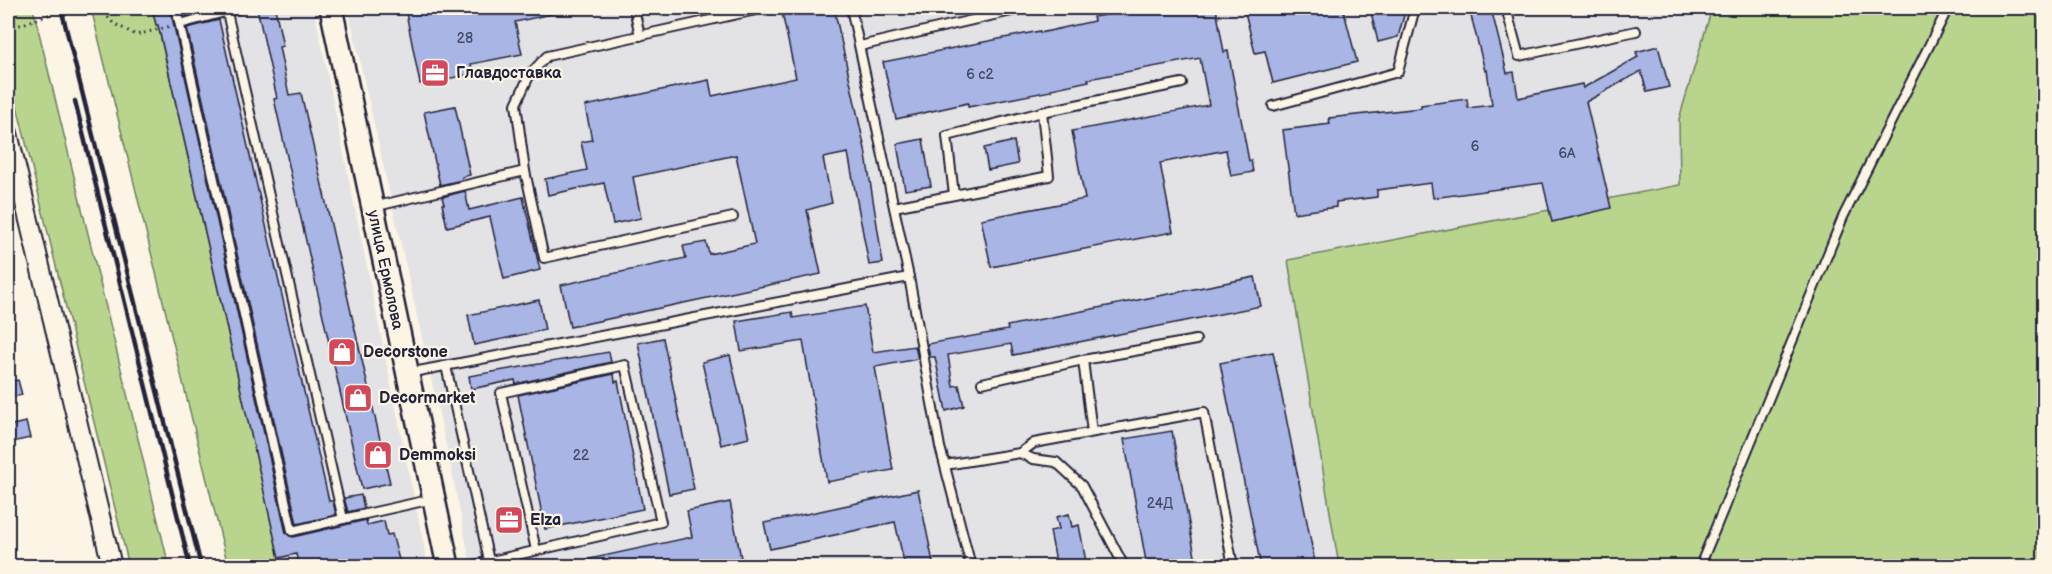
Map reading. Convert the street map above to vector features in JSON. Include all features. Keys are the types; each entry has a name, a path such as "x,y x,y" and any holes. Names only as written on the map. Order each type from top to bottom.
{"main road":[{"name":"улица Ермолова","path":"331,8 448,567"}],"street":[{"path":"8,133 112,567"}],"lane":[{"path":"176,8 292,531 434,499"},
{"path":"180,24 226,9 240,8"},
{"path":"634,8 640,36"},
{"path":"733,217 544,258 525,171 516,104 530,74 547,56 765,8"},
{"path":"851,8 909,278 945,465 971,567"},
{"path":"860,46 1022,8"},
{"path":"1273,106 1398,72 1415,8"},
{"path":"1506,8 1519,56 1636,31"},
{"path":"1700,567 1843,217 1948,8"},
{"path":"226,9 343,519"},
{"path":"954,195 947,136 1042,112 1182,83"},
{"path":"894,207 1049,176 1042,112"},
{"path":"372,207 525,171"},
{"path":"406,374 909,278"},
{"path":"982,383 1083,360 1196,340"},
{"path":"1083,360 1092,432"},
{"path":"469,567 661,522 625,364 501,393 536,550"},
{"path":"446,366 489,561"},
{"path":"945,465 1020,453 1034,442 1204,412 1233,567"},
{"path":"1020,453 1033,459 1056,462 1082,486 1124,567"}],"path":[{"path":"8,29 76,8"},
{"path":"100,8 113,23 136,35 180,24"}],"shaded area":[{"path":"154,8 314,8 428,566 281,566"},
{"path":"348,8 1712,8 1679,119 1680,185 1288,261 1371,566 471,566"}],"green space":[{"path":"8,8 33,8 169,566 129,566 8,69"},
{"path":"91,8 154,8 281,566 228,566"},
{"path":"1712,8 2044,8 2044,566 1339,566 1288,260 1680,185 1679,119"}],"building":[{"path":"152,8 170,8 286,533 293,537 366,520 367,525 384,521 387,535 392,534 401,567 299,567 296,554 279,558 158,25 156,25"},
{"path":"182,8 216,8 184,17"},
{"path":"257,8 275,8 283,46 279,47 289,95 301,93 390,483 362,489 274,99 277,98"},
{"path":"405,8 556,8 556,13 515,22 522,54 471,64 473,74 420,84"},
{"path":"781,8 834,8 865,149 883,263 869,265 848,153 823,158 832,203 807,210 821,274 570,327 561,285 686,258 683,246 706,242 709,254 755,244 736,155 633,177 641,218 613,224 604,183 548,195 545,179 587,170 581,142 592,140 585,106 709,80 712,96 796,78"},
{"path":"1146,8 1216,8 1224,52 1228,51 1253,172 1231,176 1226,150 1160,163 1173,232 991,267 981,219 1085,199 1072,131 1209,105 1200,58 1088,79 1089,81 1051,89 1051,91 968,107 968,103 896,119 883,62 1040,31 1040,33 1094,21 1093,17"},
{"path":"1244,8 1343,8 1357,62 1273,83 1265,51 1255,53"},
{"path":"1370,8 1406,8 1398,37 1378,42"},
{"path":"1469,8 1491,8 1507,73 1514,72 1518,98 1582,84 1583,88 1638,57 1636,52 1658,46 1669,87 1647,92 1641,71 1586,102 1611,208 1552,222 1543,183 1433,198 1431,183 1377,190 1377,197 1336,202 1336,207 1294,213 1283,130 1330,124 1329,118 1421,108 1421,105 1467,99 1468,108 1492,105 1487,70 1485,71"},
{"path":"219,20 329,501 333,501 336,515 297,524 187,28"},
{"path":"455,106 470,175 462,177 462,180 440,185 424,112"},
{"path":"923,139 931,186 905,190 897,144"},
{"path":"1014,141 1018,164 988,170 984,148"},
{"path":"465,191 469,210 523,197 540,270 504,279 490,217 447,227 442,197"},
{"path":"1255,277 1261,306 1013,355 1011,344 948,355 953,386 959,385 964,406 946,411 935,357 930,357 927,344 1008,330 1007,326"},
{"path":"539,300 545,330 474,345 468,315"},
{"path":"865,306 873,352 915,346 918,359 875,367 893,470 827,482 803,341 741,351 736,321 792,312 793,318"},
{"path":"663,338 694,489 669,494 638,343"},
{"path":"609,352 611,362 516,384 515,380 471,389 469,376"},
{"path":"1273,352 1316,567 1261,567 1220,363"},
{"path":"730,355 749,438 721,445 702,362"},
{"path":"614,374 615,382 618,381 643,509 545,529 518,395"},
{"path":"18,380 22,395 8,398 8,382"},
{"path":"26,422 30,438 8,443 8,426"},
{"path":"1172,431 1197,567 1147,567 1124,439"},
{"path":"918,490 934,567 905,567 895,522 770,549 764,523"},
{"path":"361,495 364,508 348,512 344,498"},
{"path":"730,502 741,558 701,567 580,567 580,561 692,537 687,511"},
{"path":"1069,514 1072,527 1079,525 1087,567 1057,567 1050,531 1059,529 1056,517"}],"railway":[{"path":"61,8 201,566"},
{"path":"75,101 190,566"}],"place":[{"name":"Главдоставка","path":"435,73"},
{"name":"Decorstone","path":"342,352"},
{"name":"Decormarket","path":"358,398"},
{"name":"Demmoksi","path":"378,455"},
{"name":"Elza","path":"509,520"}]}
